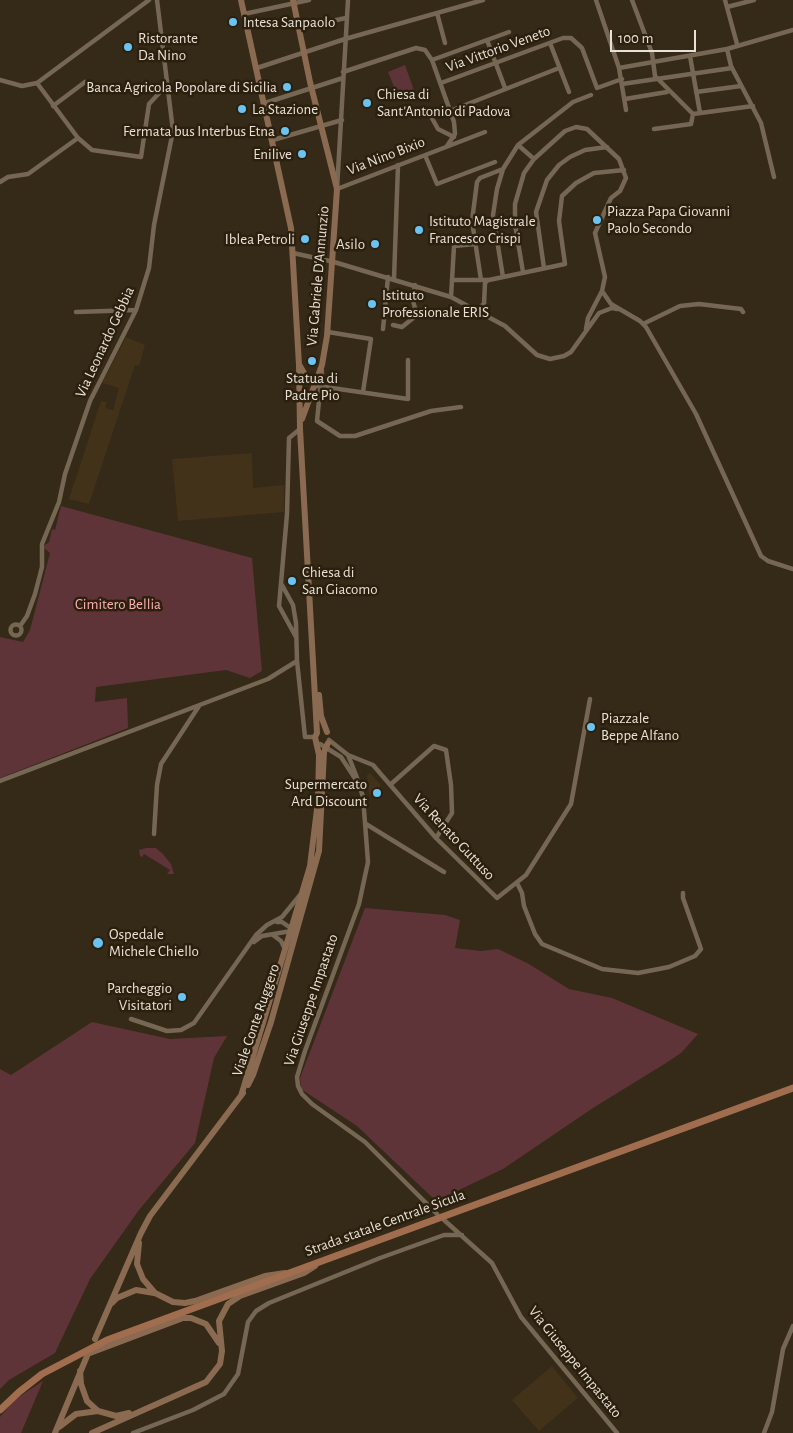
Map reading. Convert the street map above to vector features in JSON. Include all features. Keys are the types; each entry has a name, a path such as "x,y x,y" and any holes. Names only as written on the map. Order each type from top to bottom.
{"main road":[{"path":"241,0 274,140 291,228 314,672 322,741"},
{"name":"Via Gabriele D'Annunzio","path":"293,2 337,189 334,262 328,332 322,365 317,378 318,386 300,427"},
{"path":"299,365 308,380 317,378"},
{"path":"314,672 321,716 328,732"},
{"path":"322,741 322,730 328,732"},
{"path":"322,741 328,732"},
{"name":"Viale Conte Ruggero","path":"241,1096 253,1075 313,878 321,836 322,741"},
{"name":"Viale Conte Ruggero","path":"241,1096 304,890 314,844 322,741"},
{"name":"Strada statale Centrale Sicula","path":"0,1410 18,1392 42,1374 107,1340 793,1088"},
{"path":"95,1339 150,1216 241,1096"},
{"path":"141,1233 138,1264 143,1279 155,1294"},
{"path":"92,1433 206,1382 217,1371 220,1364 219,1321 228,1304 240,1296 304,1273 326,1259"},
{"path":"110,1305 117,1298 136,1290 155,1294 173,1302 185,1303 265,1276 293,1271"},
{"path":"42,1374 110,1344 183,1318 191,1318 206,1324 221,1347"},
{"path":"56,1431 87,1356"},
{"path":"80,1371 81,1384 87,1401 98,1411"},
{"path":"56,1431 71,1416 98,1411 121,1415 149,1407"}],"street":[{"path":"0,80 14,85 38,83 149,0"},
{"name":"Via Leonardo Gebbia","path":"20,626 27,616 35,594 42,567 42,544 59,502 65,474 90,401 136,310 149,268 154,225 173,131 157,0"},
{"path":"244,14 309,0"},
{"path":"337,189 348,0"},
{"path":"257,68 345,39 483,0"},
{"path":"596,0 619,68 626,110"},
{"path":"632,0 652,53 655,76 693,114"},
{"path":"725,0 737,44"},
{"path":"727,7 754,0"},
{"path":"437,13 445,43"},
{"path":"298,28 346,18"},
{"path":"619,68 727,49 737,44 793,30"},
{"path":"432,60 508,32"},
{"name":"Via Vittorio Veneto","path":"441,83 563,38 571,38 582,48 597,88 622,81"},
{"path":"487,40 506,88"},
{"path":"550,43 569,92"},
{"path":"343,72 416,48 425,50 432,60 441,83 455,128 454,138 444,148"},
{"path":"727,49 732,68 753,106 765,135 774,177"},
{"path":"690,56 700,113"},
{"path":"450,111 559,68"},
{"path":"622,81 732,68"},
{"path":"264,100 311,85 343,78"},
{"path":"53,106 85,82"},
{"path":"38,83 78,138 96,153 141,157 149,104 162,90 169,87"},
{"path":"696,92 741,86"},
{"path":"625,99 667,92"},
{"path":"503,277 493,216 497,189 503,169 518,145 573,102 592,95"},
{"path":"693,114 753,106"},
{"path":"428,111 438,129 454,138"},
{"path":"654,129 691,124 693,114"},
{"path":"274,140 322,129 342,120"},
{"path":"523,272 516,234 515,204 524,173 534,160 565,131 576,127 587,129 622,164 625,184 611,198 595,233 605,272 602,291 588,318 586,329"},
{"name":"Via Nino Bixio","path":"337,189 485,132"},
{"path":"0,182 8,177 28,174 78,138"},
{"path":"518,145 534,160"},
{"path":"544,268 536,212 547,180 559,165 570,157 585,150 607,147"},
{"path":"425,155 437,184 495,162"},
{"path":"383,329 391,278 398,165"},
{"path":"481,280 472,221 476,182 480,178 503,169"},
{"path":"452,280 489,280 565,264 559,221 562,196 576,183 594,173 624,170"},
{"path":"451,297 454,246 475,244"},
{"path":"293,254 334,262 451,297 505,326 536,355 550,359 564,356 571,352 599,313 612,308 617,309"},
{"path":"476,310 484,304 485,283 489,280"},
{"path":"393,326 402,327 417,315 413,301 415,285"},
{"path":"602,291 617,309 643,324 696,414 761,556 768,561 793,569"},
{"path":"643,324 680,306 699,304 741,309 743,312"},
{"path":"76,312 136,310"},
{"path":"328,332 370,338 363,392"},
{"path":"318,386 408,399 408,360"},
{"path":"322,365 318,386 317,420 340,436 355,436 431,411 461,407"},
{"path":"296,637 279,606 282,586 289,438 300,427"},
{"path":"282,586 293,605 305,737 322,741 346,762 360,788"},
{"path":"0,782 268,679 297,661"},
{"name":"Via Renato Guttuso","path":"322,741 348,755 373,765 436,838 494,897 500,897 526,875 571,804 590,699"},
{"path":"154,834 157,785 161,764 199,705"},
{"path":"390,786 434,746 446,750 452,812 436,838"},
{"path":"348,755 360,788"},
{"name":"Via Giuseppe Impastato","path":"360,788 366,824 368,862 363,890 305,1051 297,1077 298,1086 302,1094 312,1104 365,1142 438,1214"},
{"path":"366,824 444,872"},
{"path":"248,947 262,936 296,928 313,878"},
{"path":"517,883 535,934 542,944 602,969 638,973 669,967 695,956 701,949 683,898 683,893"},
{"path":"131,1019 167,1031 187,1028 198,1019 262,929 288,912 304,890"},
{"path":"272,1016 274,1001 294,935 293,930 282,922 274,922"},
{"path":"271,935 281,941 286,952"},
{"name":"Via Giuseppe Impastato","path":"444,1220 492,1263 520,1317 617,1433"},
{"path":"133,1433 193,1410 224,1394 238,1374 248,1322 256,1311 269,1303 380,1258 444,1235 462,1235"},
{"path":"764,1433 772,1412 783,1349 793,1326"}],"shaded area":[{"path":"126,337 145,345 139,366 135,365 89,504 69,499 101,401 107,402 105,408 113,410 119,388 102,383"},
{"path":"252,453 253,488 284,485 284,512 178,521 172,459"},
{"path":"370,773 381,785 373,794 369,794 367,775"},
{"path":"552,1366 578,1398 539,1431 512,1400"}],"green space":[{"path":"405,65 415,93 399,99 388,72"},
{"name":"Cimitero Bellia","path":"61,506 252,558 262,671 250,678 226,670 96,687 95,702 127,698 128,728 0,778 0,637 23,642 30,630 50,553 44,548 49,542 52,529 55,530"},
{"path":"156,848 163,854 171,864 174,874 167,874 170,870 144,854 142,857 140,856 139,850"},
{"path":"365,908 445,915 460,920 455,948 481,951 498,949 529,964 569,989 612,998 698,1034 681,1053 593,1108 503,1169 436,1201 357,1126 301,1089 300,1078"},
{"path":"92,1022 170,1039 227,1036 214,1058 195,1143 139,1210 90,1279 55,1353 9,1380 0,1389 0,1069 11,1075"},
{"path":"43,1381 21,1433 0,1433 0,1417 14,1400"}],"place":[{"name":"Intesa Sanpaolo","path":"233,22"},
{"name":"Ristorante Da Nino","path":"128,47"},
{"name":"Banca Agricola Popolare di Sicilia","path":"287,87"},
{"name":"Chiesa di Sant'Antonio di Padova","path":"367,103"},
{"name":"La Stazione","path":"242,109"},
{"name":"Fermata bus Interbus Etna","path":"285,131"},
{"name":"Enilive","path":"302,154"},
{"name":"Piazza Papa Giovanni Paolo Secondo","path":"597,220"},
{"name":"Istituto Magistrale Francesco Crispi","path":"419,230"},
{"name":"Iblea Petroli","path":"305,239"},
{"name":"Asilo","path":"375,244"},
{"name":"Istituto Professionale ERIS","path":"372,304"},
{"name":"Statua di Padre Pio","path":"312,361"},
{"name":"Chiesa di San Giacomo","path":"292,581"},
{"name":"Piazzale Beppe Alfano","path":"591,727"},
{"name":"Supermercato Ard Discount","path":"377,793"},
{"name":"Ospedale Michele Chiello","path":"98,943"},
{"name":"Parcheggio Visitatori","path":"182,997"}]}
